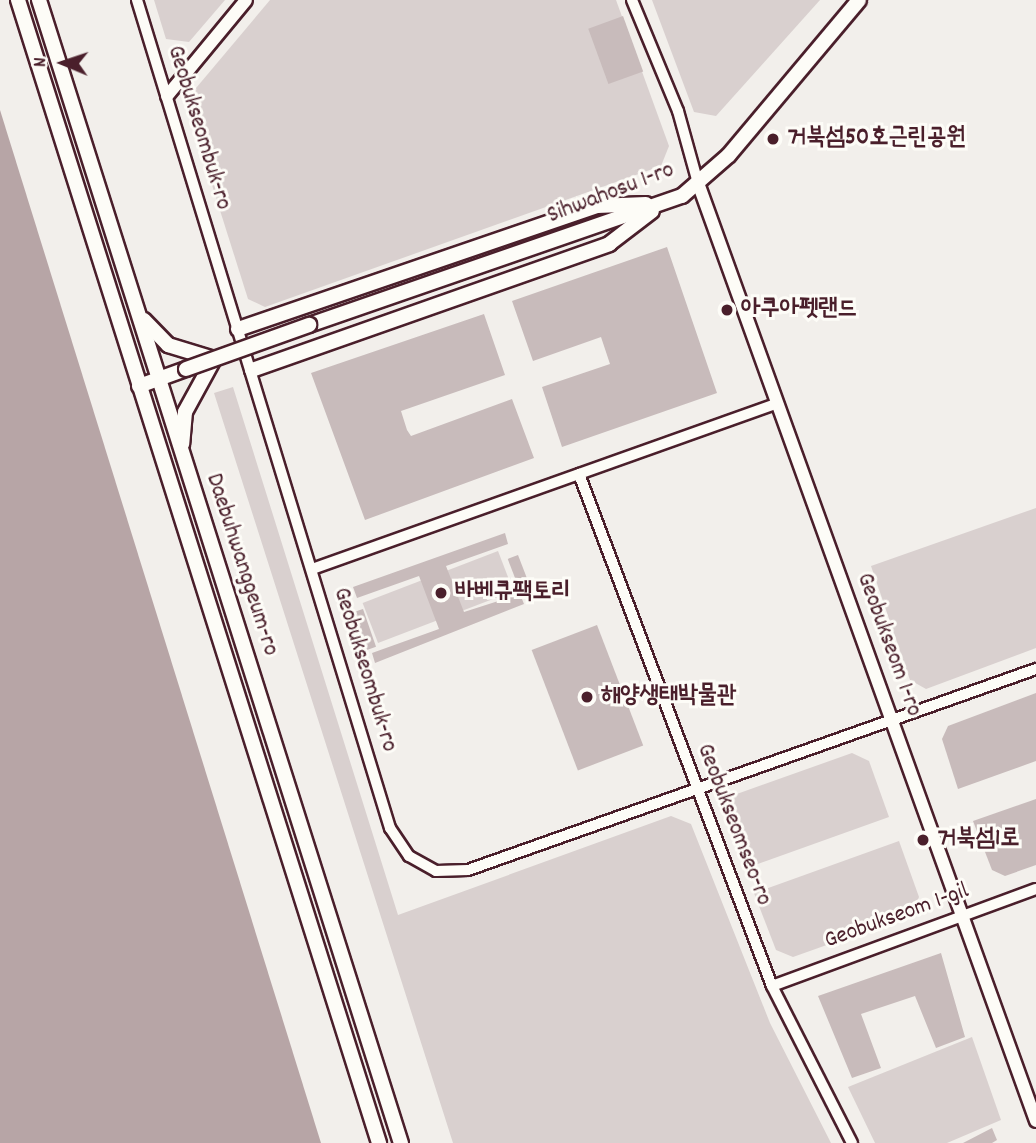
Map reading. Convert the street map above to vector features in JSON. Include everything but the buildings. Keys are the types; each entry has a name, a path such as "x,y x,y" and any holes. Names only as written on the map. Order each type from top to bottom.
{"main road":[{"name":"Daebuhwanggeum-ro","path":"18,0 379,1143"},
{"name":"Daebuhwanggeum-ro","path":"39,0 401,1143"},
{"name":"Sihwahosu 1-ro","path":"160,379 661,204 698,183 778,99 859,0"},
{"path":"238,330 597,206 661,204"},
{"path":"252,370 609,244 661,204"},
{"path":"139,313 173,348 214,359 192,394 181,452"},
{"path":"139,386 160,379"}],"street":[{"name":"Geobukseombuk-ro","path":"137,0 390,828 419,863 436,871 468,870 1036,669"},
{"path":"167,96 246,0"},
{"path":"632,0 678,111 698,183"},
{"name":"Geobukseom 1-ro","path":"698,183 961,915 1031,1093 1036,1122"},
{"path":"312,569 777,403"},
{"name":"Geobukseomseo-ro","path":"579,474 772,986 852,1143"},
{"name":"Geobukseom 1-gil","path":"772,986 1036,889"}],"shaded area":[{"path":"154,0 225,0 189,42 166,39"},
{"path":"270,0 616,0 669,146 661,166 265,307 248,299 188,109 191,94"},
{"path":"652,0 820,0 716,116 694,112"},
{"path":"0,110 321,1143 0,1143"},
{"path":"233,387 398,915 671,816 691,824 770,1023 831,1143 453,1143 214,393"},
{"path":"1036,508 1036,648 926,689 910,680 871,566"},
{"path":"498,551 513,591 378,643 363,603"},
{"path":"852,753 869,761 889,817 744,869 724,814 734,795"},
{"path":"899,841 919,897 911,915 793,957 776,950 754,893"},
{"path":"972,1037 1001,1120 947,1143 875,1143 848,1087"}],"place":[{"name":"거북섬50호근린공원","path":"773,139"},
{"name":"아쿠아펫랜드","path":"727,310"},
{"name":"바베큐팩토리","path":"441,593"},
{"name":"해양생태박물관","path":"587,697"},
{"name":"거북섬1로","path":"923,840"}]}
